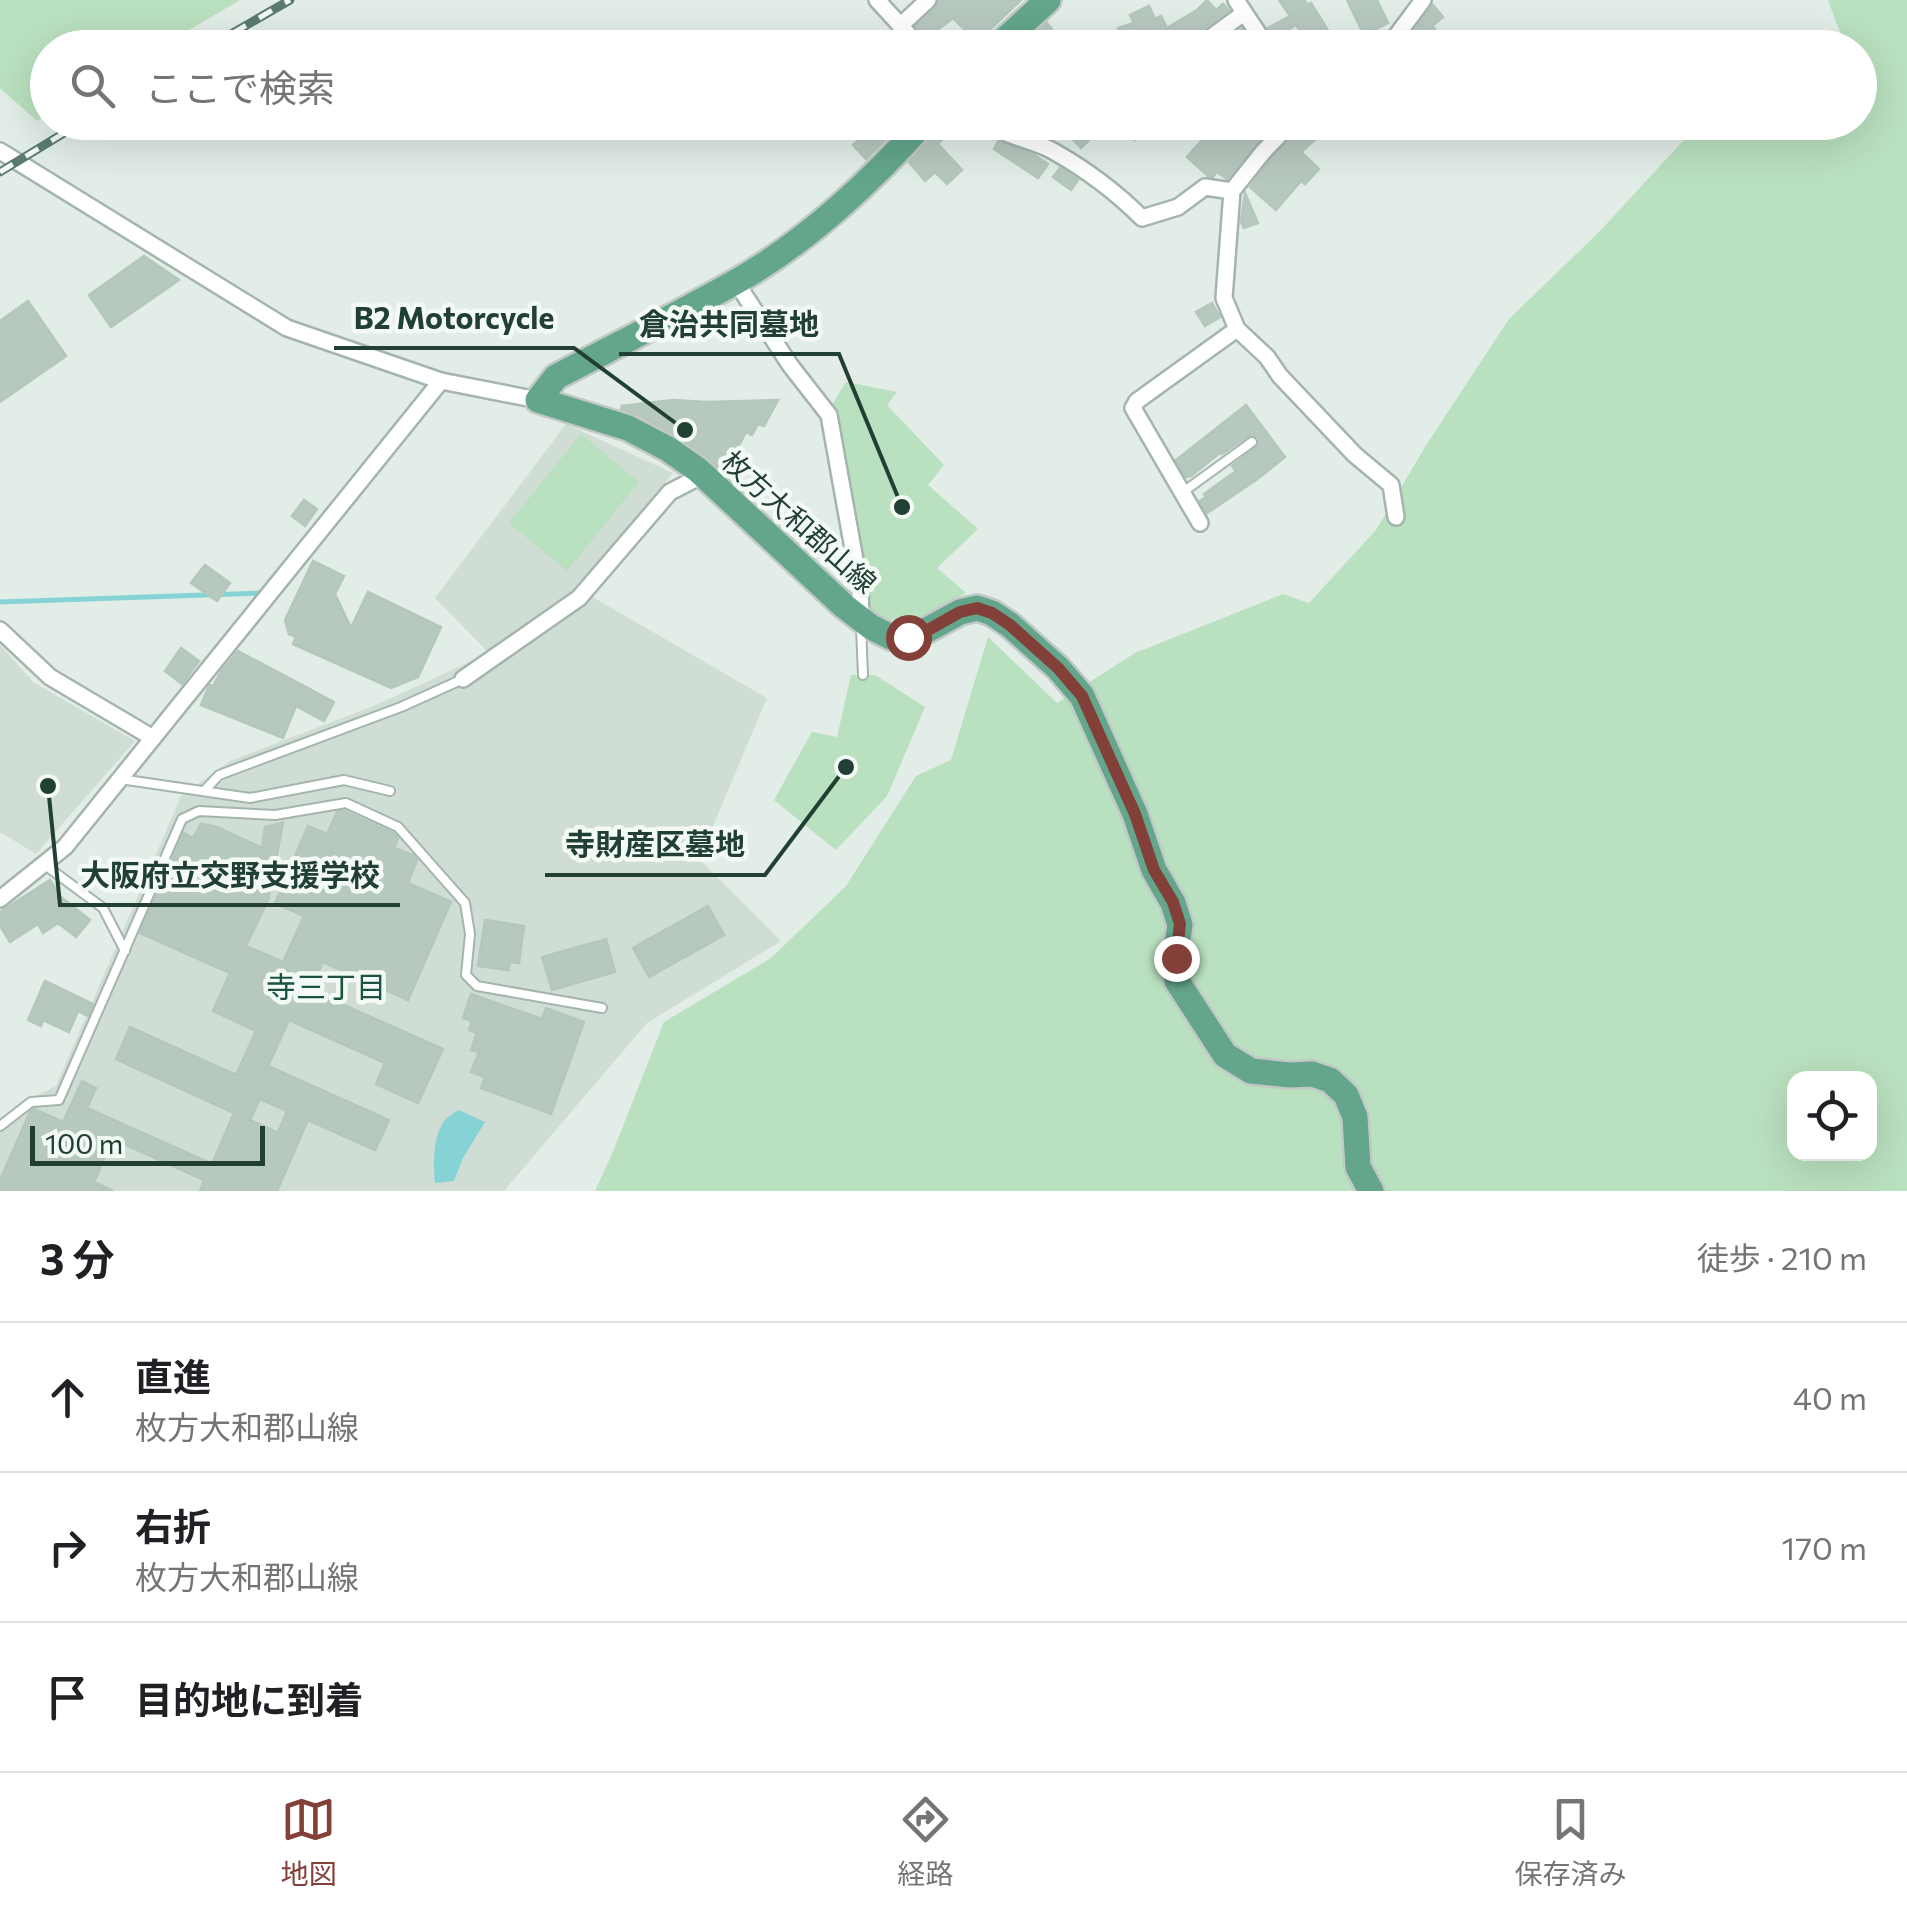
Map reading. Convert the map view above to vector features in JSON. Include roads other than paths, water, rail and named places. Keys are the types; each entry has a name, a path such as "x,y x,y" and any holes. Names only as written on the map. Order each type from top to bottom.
{"main road":[{"path":"1016,30 1048,0"},
{"path":"538,400 556,377 736,282 818,224 877,174 908,140"},
{"name":"枚方大和郡山線","path":"538,400 628,428 668,449 703,475 844,606 892,637 908,637 977,608 1010,625 1058,668 1082,696 1135,814 1154,870 1173,902 1180,924 1177,981 1225,1055 1251,1071 1312,1074 1330,1080 1346,1096 1355,1117 1358,1167 1370,1191"}],"street":[{"path":"877,0 904,30"},
{"path":"900,26 928,0"},
{"path":"1401,30 1423,0"},
{"path":"1216,30 1244,5 1258,30"},
{"path":"1022,140 1050,149 1121,196 1142,218 1178,207 1205,187 1232,192"},
{"path":"1275,140 1232,192 1224,298 1237,329 1355,455 1391,486 1396,517"},
{"path":"0,150 287,328 441,380 538,400"},
{"path":"736,282 828,415 860,588 860,619"},
{"path":"1200,523 1134,408 1137,401 1237,329"},
{"path":"0,899 64,847 441,380"},
{"path":"464,680 579,598 670,492 703,475"},
{"path":"0,630 50,677 152,738"}],"lane":[{"path":"1182,493 1252,442"},
{"path":"860,619 863,675"},
{"path":"204,791 219,775 464,680"},
{"path":"120,778 250,798 344,780 390,791"},
{"path":"0,1126 31,1102 59,1100 182,819 199,812 275,816 346,803 398,827 466,903 470,934 466,975 478,986 602,1008"},
{"path":"44,864 104,908 126,951"}],"water":[{"path":"459,1110 485,1122 454,1181 435,1183 438,1135 444,1121"}],"waterway":[{"path":"0,602 265,593"}],"railway":[{"path":"238,30 290,0"},
{"path":"0,172 52,140"}],"place":[{"name":"B2 Motorcycle","path":"685,430"},
{"name":"倉治共同墓地","path":"902,507"},
{"name":"寺財産区墓地","path":"846,767"},
{"name":"大阪府立交野支援学校","path":"48,786"}],"district":[{"name":"寺三丁目","path":"326,988"}]}
